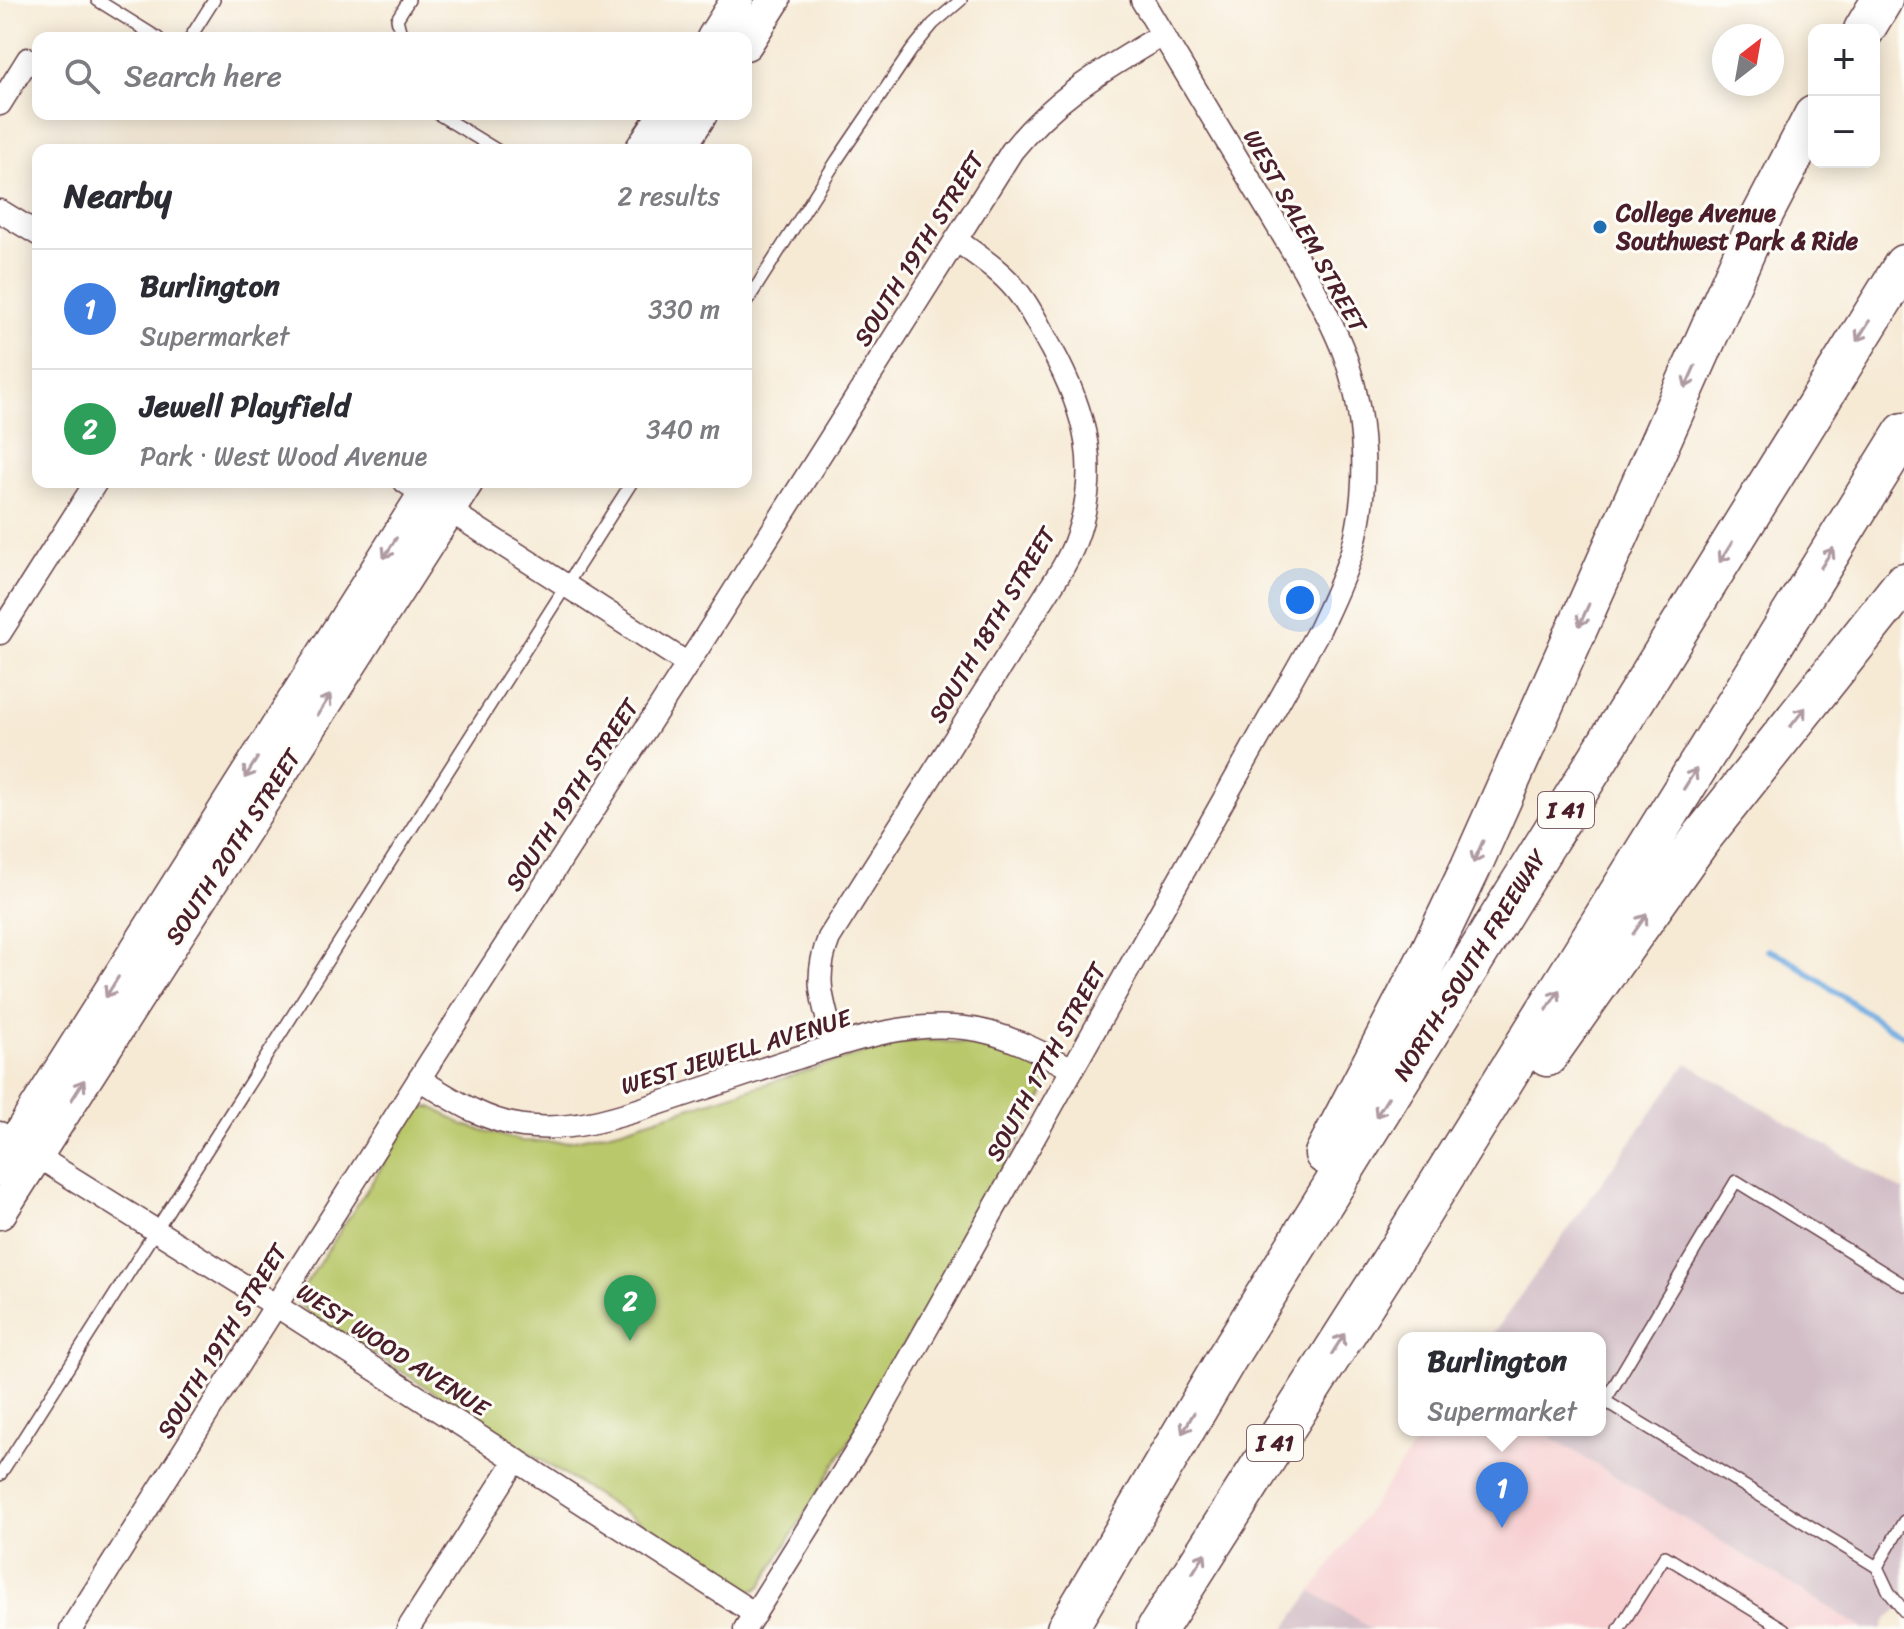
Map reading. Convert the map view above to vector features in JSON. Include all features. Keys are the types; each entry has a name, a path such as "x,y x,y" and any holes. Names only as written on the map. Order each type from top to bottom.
{"highway":[{"path":"1868,24 1882,0"},
{"path":"1228,1356 1319,1165 1430,953 1471,867 1754,231 1808,128"},
{"name":"NORTH-SOUTH FREEWAY","path":"1067,1629 1228,1356 1904,265"},
{"name":"I 41","path":"1157,1629 1394,1257 1904,433"},
{"path":"1394,1257 1554,1047 1702,837 1904,583"}],"street":[{"path":"717,32 737,0"},
{"path":"752,35 774,0"},
{"name":"WEST SALEM STREET","path":"1142,0 1328,315 1344,353 1360,419 1363,460 1361,506"},
{"name":"SOUTH 19TH STREET","path":"71,1629 1012,151 1045,113 1087,80 1162,35"},
{"path":"0,104 28,59"},
{"path":"645,144 661,120"},
{"path":"682,144 697,120"},
{"path":"0,211 32,230"},
{"name":"SOUTH 18TH STREET","path":"835,1046 819,988 822,956 829,938 1059,574 1075,543 1088,488 1089,452 1084,424 1060,365 1018,292 998,271 956,240"},
{"path":"0,633 92,488"},
{"path":"428,492 688,664"},
{"name":"SOUTH 20TH STREET","path":"0,1170 428,492"},
{"name":"SOUTH 17TH STREET","path":"750,1621 871,1428 1319,630 1352,551 1361,506"},
{"name":"WEST JEWELL AVENUE","path":"419,1079 490,1119 552,1128 590,1124 637,1111 835,1046 906,1028 966,1028 996,1035 1023,1044 1072,1069"},
{"name":"SOUTH 20TH STREET","path":"0,1213 17,1143"},
{"name":"WEST WOOD AVENUE","path":"17,1143 516,1460 750,1621"},
{"path":"408,1629 516,1460"}],"lane":[{"path":"97,0 148,32"},
{"path":"194,32 214,0"},
{"path":"400,32 397,19 409,0"},
{"path":"752,294 911,51 933,24 961,0"},
{"path":"448,120 487,144"},
{"path":"0,1475 628,488"},
{"path":"1606,1399 1736,1181 1904,1285"},
{"path":"1606,1402 1877,1567 1889,1592 1904,1611"},
{"path":"1877,1567 1904,1521"},
{"path":"1619,1629 1665,1556 1784,1629"}],"shaded area":[{"path":"1687,1063 1904,1192 1904,1605 1887,1618 1881,1629 1864,1629 1549,1436 1606,1436 1606,1332 1494,1332"},
{"path":"1421,1436 1549,1436 1864,1629 1372,1629 1312,1591"},
{"path":"1312,1591 1372,1629 1285,1629"}],"green space":[{"path":"929,1040 979,1046 1018,1057 1034,1064 1045,1074 1049,1086 859,1425 761,1586 755,1590 741,1587 300,1305 298,1296 418,1111 425,1107 432,1107 464,1125 521,1141 566,1142 619,1130 896,1043"}],"waterway":[{"path":"1768,950 1785,957 1904,1036"}],"place":[{"name":"College Avenue Southwest Park & Ride","path":"1600,227"},
{"name":"Jewell Playfield","path":"630,1341"},
{"name":"Burlington","path":"1502,1528"}]}
